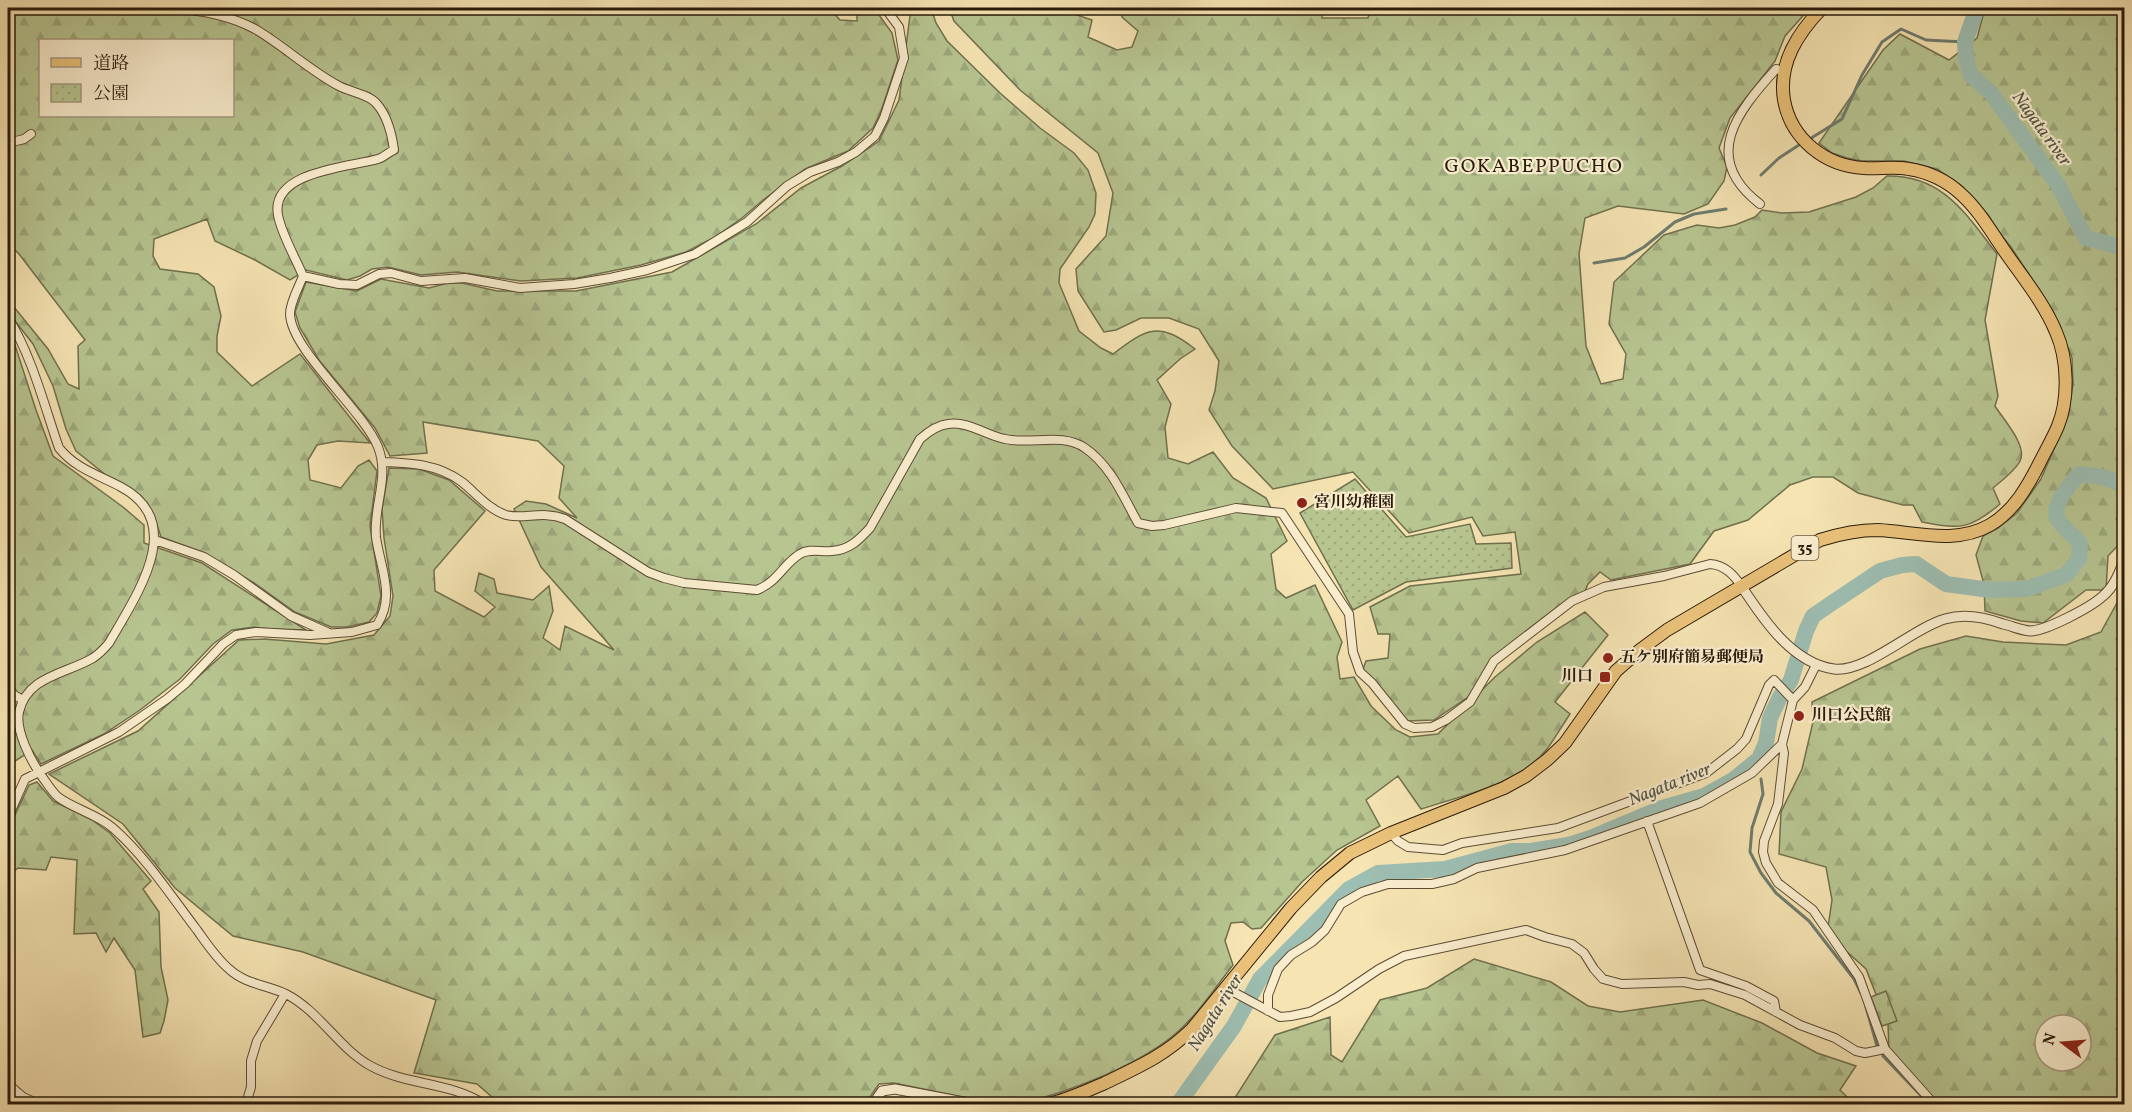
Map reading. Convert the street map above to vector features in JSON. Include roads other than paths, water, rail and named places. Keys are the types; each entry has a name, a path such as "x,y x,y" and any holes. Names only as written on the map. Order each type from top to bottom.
{"main road":[{"name":"35","path":"1048,1104 1072,1098 1152,1061 1173,1047 1230,991 1285,915 1321,877 1350,853 1391,833 1504,788 1526,776 1565,743 1616,670 1667,630 1820,540 1840,534 1880,530 1953,536 1974,532 1990,525 2017,501 2032,479 2062,413 2065,375 2062,348 2056,331 2025,280 1972,206 1948,184 1926,173 1898,167 1866,169 1839,164 1827,159 1806,143 1788,115 1784,97 1784,77 1788,57 1795,43 1822,8"}],"street":[{"path":"8,818 25,779 113,735 167,699 185,684 223,644 236,635 256,632 310,634 352,632 371,628 377,625 382,618 387,600 386,581 376,536 376,515 383,479 382,462 377,445 301,342 291,321 290,312 303,276 277,214 279,199 297,180 311,174 378,159 394,150 388,125 378,105 372,100 340,87 257,30 242,22 199,10 171,8"},
{"path":"303,276 339,284 357,285 379,273 391,273 422,281 465,278 520,288 574,284 610,278 647,270 695,254 747,222 787,186 810,172 838,162 856,152 875,135 884,118 904,58 899,27 885,8"},
{"path":"1760,204 1745,193 1733,172 1728,152 1730,136 1748,102 1776,69 1784,77"},
{"path":"8,143 24,139 31,134"},
{"path":"8,318 16,330 59,448 84,470 122,487 144,503 151,513 155,540 146,576 109,643 91,659 57,673 38,684 23,700 18,717 20,729 27,751 39,771 58,796 112,827 128,843 228,968 241,978 285,994 308,1008 367,1063 404,1079 459,1091 484,1104"},
{"path":"382,462 419,464 447,472 493,510 508,516 553,514 565,519 648,572 664,578 684,583 758,590 776,579 799,554 810,550 832,551 847,548 859,540 870,528 920,440 930,430 945,424 960,423 1017,441 1058,439 1083,446 1100,459 1138,523 1152,526 1164,525 1236,508 1282,513 1348,614 1353,652 1360,672 1372,682 1405,724 1414,728 1432,727 1446,720 1470,702 1494,661 1572,601 1604,587 1664,576 1710,564 1717,565 1730,572 1792,651 1816,665 1836,670 1862,664 1945,619 1963,616 1989,619 2018,629 2039,630 2074,614 2104,596 2113,585 2124,561"},
{"path":"155,540 204,557 234,575 291,616 329,633"},
{"path":"1816,665 1805,687 1790,697 1782,744 1784,753 1778,804 1764,841 1763,852 1766,863 1778,883 1813,910 1859,977 1885,1049 1934,1104"},
{"path":"1391,833 1398,842 1408,847 1443,850 1462,843 1558,828 1706,773 1746,739 1768,685 1774,680 1790,697"},
{"path":"8,686 14,695 23,700"},
{"path":"1264,1009 1278,969 1291,955 1325,930 1341,904 1362,892 1388,884 1432,884 1454,879 1477,868 1565,850 1700,803 1752,773 1782,744"},
{"path":"1647,821 1700,970 1746,986 1774,1000 1776,1012"},
{"path":"1230,991 1280,1017 1310,1012 1404,956 1526,930 1572,944 1584,953 1603,979 1622,984 1684,982 1698,985 1710,984 1745,995 1800,1025 1834,1038 1856,1051 1865,1053 1885,1049"},
{"path":"246,1104 250,1087 251,1062 257,1041 285,994"},
{"path":"8,1084 23,1097 39,1104"},
{"path":"873,1104 882,1091 895,1089 974,1104"}],"waterway":[{"name":"Nagata river","path":"1977,8 1965,42 1970,74 1991,93 2058,185 2086,238 2124,248"},
{"path":"1808,140 1842,119 1862,75 1882,42 1901,29 1926,40 1965,42"},
{"path":"1761,175 1779,158 1802,143"},
{"path":"1594,263 1625,258 1644,247 1675,222 1694,214 1726,209"},
{"name":"Nagata river","path":"1178,1104 1234,1026 1260,979 1349,889 1378,873 1445,869 1512,851 1531,851 1568,845 1662,808 1704,796 1733,780 1759,759 1766,743 1770,718 1791,680 1813,616 1880,571 1902,565 1916,564 1946,584 1990,590 2026,589 2066,575 2079,559 2080,543 2059,521 2057,509 2062,496 2079,474 2103,477 2124,485"},
{"path":"1761,779 1763,794 1752,828 1750,852 1761,873 1776,893 1809,921 1854,979 1861,993"},
{"path":"1866,1007 1877,1046"},
{"path":"1883,1056 1929,1104"}],"place":[{"name":"宮川幼稚園","path":"1302,503"},
{"name":"五ケ別府簡易郵便局","path":"1608,658"},
{"name":"川口","path":"1605,677"},
{"name":"川口公民館","path":"1799,716"}],"district":[{"name":"GOKABEPPUCHO","path":"1534,167"}]}
